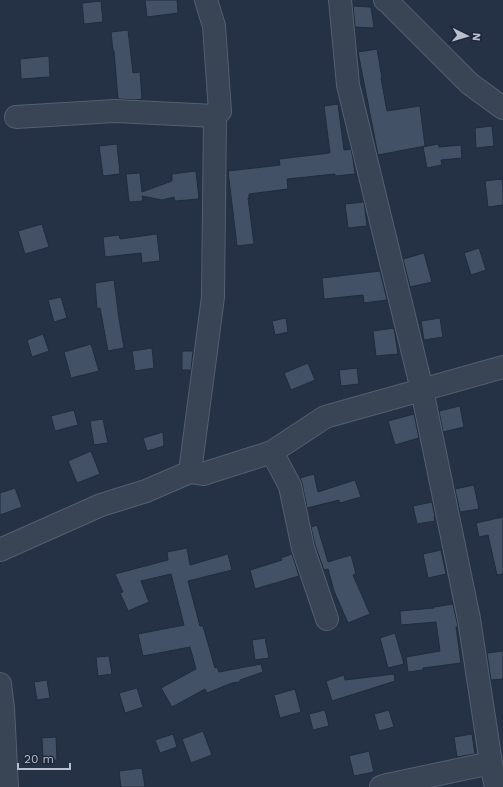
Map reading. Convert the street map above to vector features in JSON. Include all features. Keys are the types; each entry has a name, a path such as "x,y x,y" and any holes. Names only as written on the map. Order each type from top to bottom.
{"street":[{"path":"190,472 213,297 215,116 220,111 214,26 206,0"},
{"path":"340,0 348,85 422,390 469,619 496,787"},
{"path":"386,0 470,84 503,108"},
{"path":"16,118 115,111 215,116"},
{"path":"0,550 101,505 146,491 190,472 204,474 272,452 325,417 503,367"},
{"path":"272,452 290,486 303,548 327,619"},
{"path":"0,684 3,708 7,787"},
{"path":"381,787 491,763"}],"building":[{"path":"145,0 177,0 178,13 147,17"},
{"path":"101,1 103,22 84,24 82,3"},
{"path":"353,6 371,7 374,28 355,27"},
{"path":"128,30 133,73 140,72 142,99 136,100 118,99 111,32"},
{"path":"377,49 387,111 420,106 425,146 378,155 358,52"},
{"path":"49,56 50,77 21,79 20,59"},
{"path":"338,104 344,150 351,149 355,174 335,176 335,174 287,179 288,189 249,194 248,198 254,244 237,246 228,171 280,165 279,159 330,153 324,106"},
{"path":"492,126 494,146 476,148 475,128"},
{"path":"117,144 120,174 103,176 99,146"},
{"path":"438,144 439,147 461,145 462,158 441,160 442,165 427,168 423,147"},
{"path":"196,171 199,199 175,201 174,197 162,200 142,196 143,201 129,202 126,174 140,173 142,192 172,181 172,174"},
{"path":"502,179 503,205 488,207 485,181"},
{"path":"364,202 367,226 348,228 345,204"},
{"path":"42,224 49,247 25,254 18,231"},
{"path":"157,234 160,261 142,263 141,253 105,257 103,237 119,235 120,239"},
{"path":"479,248 486,270 471,275 464,253"},
{"path":"424,253 432,282 410,287 403,259"},
{"path":"380,271 387,300 364,303 363,295 324,299 322,278"},
{"path":"114,280 124,348 108,351 100,308 97,309 95,283"},
{"path":"61,297 67,318 54,322 48,300"},
{"path":"286,318 288,332 275,335 272,321"},
{"path":"440,318 443,337 424,340 421,321"},
{"path":"394,328 398,354 376,356 373,331"},
{"path":"43,334 49,351 32,357 27,340"},
{"path":"91,344 99,371 71,378 64,352"},
{"path":"152,348 154,368 135,371 132,351"},
{"path":"182,351 193,351 191,370 182,370"},
{"path":"308,363 315,380 291,390 284,373"},
{"path":"357,368 359,384 341,386 339,370"},
{"path":"460,406 464,427 443,432 439,411"},
{"path":"74,410 78,425 55,431 51,416"},
{"path":"414,414 419,438 395,445 388,421"},
{"path":"103,419 108,443 94,445 90,421"},
{"path":"163,432 164,446 147,451 143,438"},
{"path":"91,451 100,474 77,483 68,461"},
{"path":"314,474 318,492 355,480 361,497 340,503 339,500 307,508 300,478"},
{"path":"474,485 479,509 460,512 455,489"},
{"path":"15,488 22,507 0,515 0,493"},
{"path":"432,502 435,521 417,524 413,506"},
{"path":"503,517 503,574 497,575 488,535 479,537 476,523"},
{"path":"317,525 328,562 351,555 356,574 353,575 370,614 348,623 334,591 328,569 324,570 315,545 311,527"},
{"path":"187,548 190,565 228,554 232,570 188,581 200,626 203,626 215,668 217,667 219,672 261,664 263,672 240,680 240,682 232,683 207,693 205,689 172,707 161,688 196,669 190,647 143,656 138,634 184,625 171,574 141,581 149,602 128,611 120,593 123,592 115,574 168,560 167,552"},
{"path":"441,550 446,574 428,578 423,554"},
{"path":"292,554 299,576 255,589 250,570 282,560 281,558"},
{"path":"453,604 458,627 456,627 461,663 423,668 423,670 408,672 406,657 440,651 436,622 401,625 400,611 434,608"},
{"path":"395,633 404,664 388,668 380,638"},
{"path":"265,638 269,658 255,660 252,640"},
{"path":"503,651 503,679 491,680 487,653"},
{"path":"109,656 112,674 98,676 96,657"},
{"path":"394,674 395,681 332,701 326,681 344,675 345,680"},
{"path":"47,680 50,698 37,700 34,682"},
{"path":"137,688 143,707 125,713 119,693"},
{"path":"295,689 301,712 280,718 274,695"},
{"path":"325,710 329,726 313,730 309,714"},
{"path":"389,710 394,727 379,731 374,714"},
{"path":"203,731 212,755 191,763 182,739"},
{"path":"173,734 177,747 160,753 155,740"},
{"path":"472,734 475,754 457,757 454,737"},
{"path":"56,737 57,760 43,761 42,738"},
{"path":"369,751 374,772 354,776 349,756"},
{"path":"142,768 145,787 121,787 119,771"}]}
